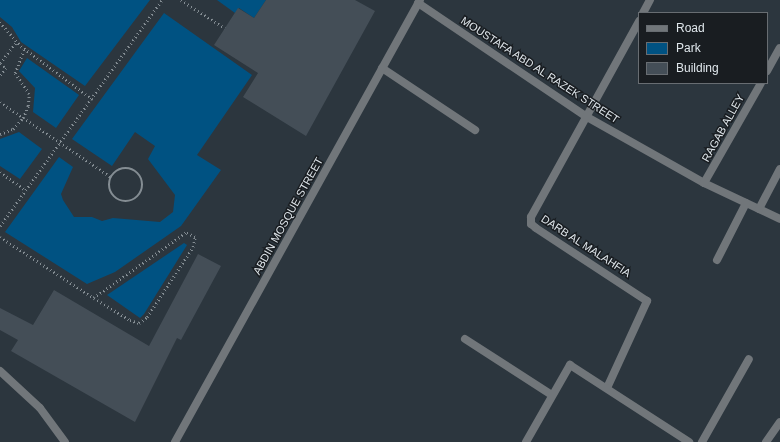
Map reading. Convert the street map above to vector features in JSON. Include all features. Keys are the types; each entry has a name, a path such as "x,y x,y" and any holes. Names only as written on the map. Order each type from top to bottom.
{"street":[{"path":"644,12 650,0"},
{"name":"ABDIN MOSQUE STREET","path":"175,442 419,2"},
{"name":"MOUSTAFA ABD AL RAZEK STREET","path":"419,2 587,117 704,183 780,220"},
{"path":"587,117 638,23"},
{"path":"768,69 780,48"},
{"path":"382,68 475,130"},
{"name":"RAGAB ALLEY","path":"704,183 759,84"},
{"name":"DARB AL MALAHFIA","path":"587,117 532,217 531,224 647,301 607,388"},
{"path":"759,209 780,169"},
{"path":"717,260 746,203"},
{"path":"465,338 552,395"},
{"path":"702,442 749,359"},
{"path":"526,442 568,365 607,388 689,442"},
{"path":"0,372 40,408 66,442"},
{"path":"766,442 780,422"}],"path":[{"path":"0,226 61,144 162,0"},
{"path":"181,0 225,28"},
{"path":"0,22 24,49 92,99"},
{"path":"0,76 6,68 0,64 17,41"},
{"path":"0,134 13,130 23,118 29,94 15,73 24,49"},
{"path":"0,102 112,177"},
{"path":"126,168 135,170 141,176 144,185 142,193 135,199 127,202 118,200 112,194 109,185 112,177 118,170 126,168"},
{"path":"0,172 26,190"},
{"path":"0,237 94,298 134,323 144,321 194,247 195,238 186,233 94,298"}],"green space":[{"path":"0,0 150,0 85,86 21,42 12,27 0,17"},
{"path":"217,0 266,0 254,18 239,8 235,13"},
{"path":"164,13 252,75 197,155 221,170 181,226 115,272 87,284 5,232 59,157 73,167 61,194 63,200 74,217 92,217 102,221 113,218 160,222 173,212 175,195 148,159 155,146 135,132 112,166 72,139"},
{"path":"27,58 79,95 56,128 33,112 35,88 19,71"},
{"path":"19,132 42,149 20,179 0,166 0,139"},
{"path":"184,243 187,245 140,318 107,295"}],"building":[{"path":"266,0 355,0 375,11 306,136 243,97 258,73 214,45 238,8 254,18"},
{"path":"198,254 221,266 181,340 177,338 135,422 11,351 18,340 0,330 0,308 33,325 54,290 149,346"}]}
